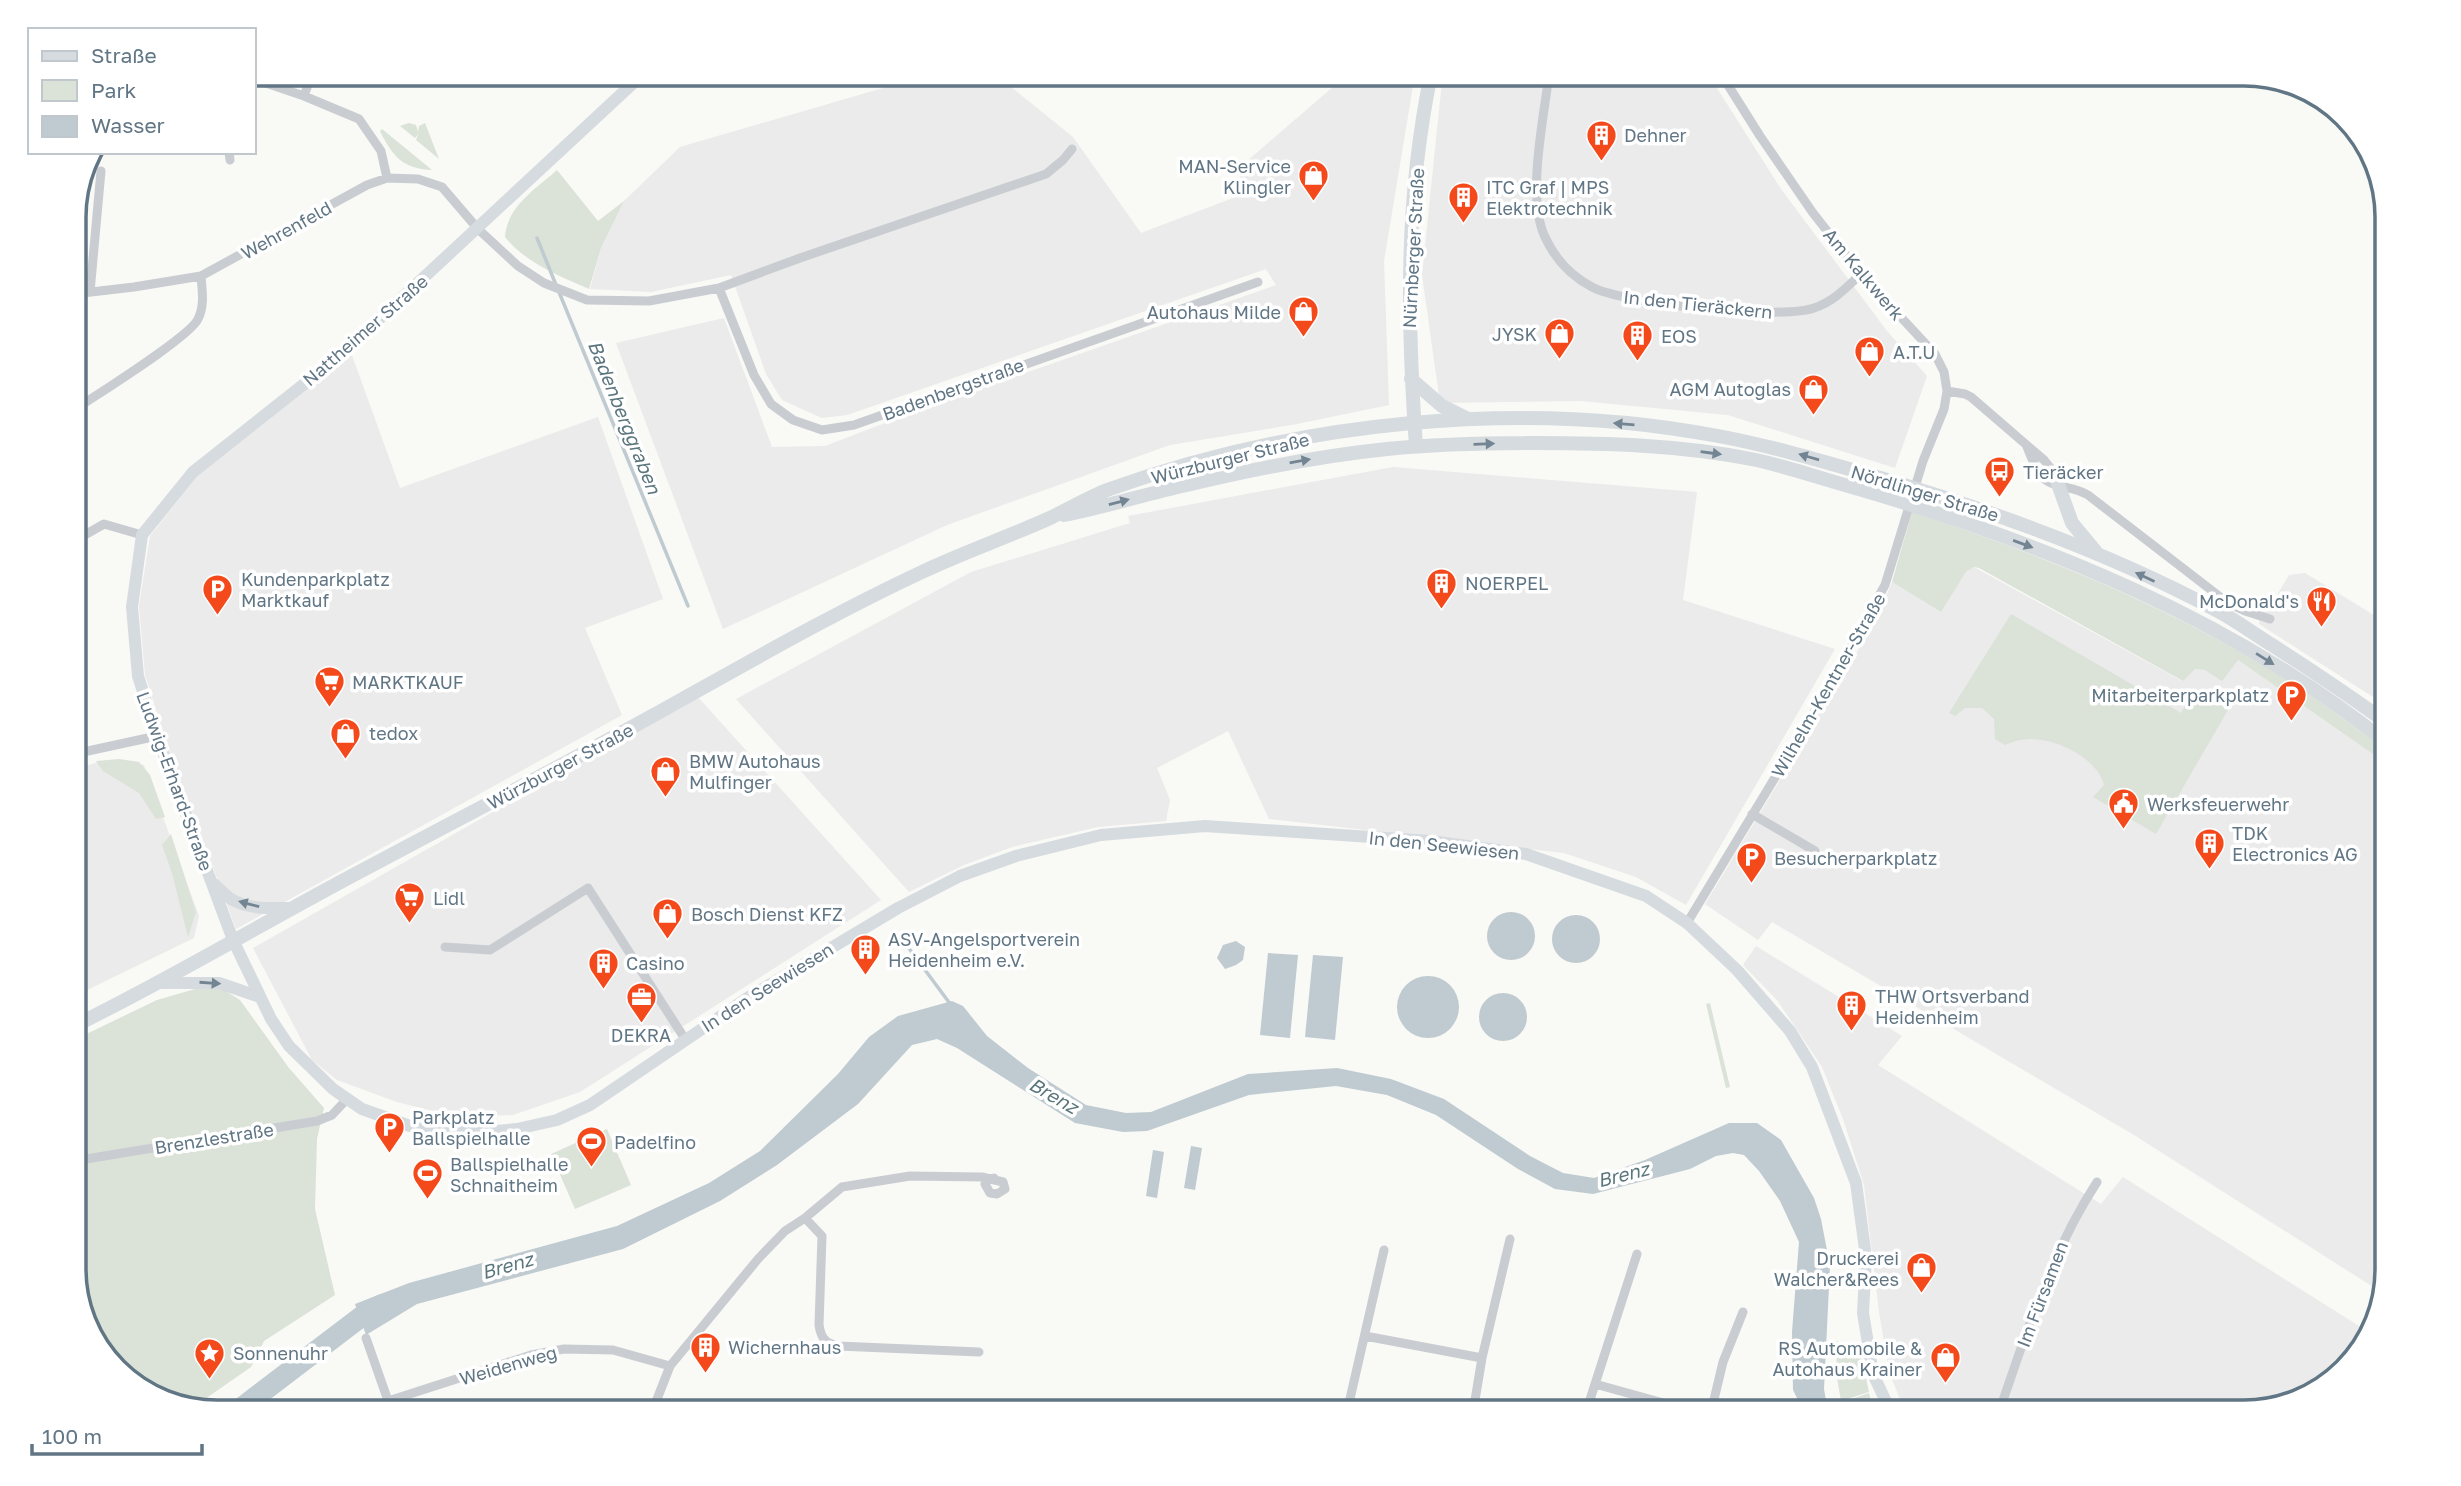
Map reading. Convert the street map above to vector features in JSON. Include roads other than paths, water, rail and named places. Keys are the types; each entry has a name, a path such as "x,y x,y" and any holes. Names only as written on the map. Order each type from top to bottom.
{"main road":[{"name":"Nürnberger Straße","path":"1416,446 1408,312 1409,246 1420,133 1429,86"},
{"path":"1411,379 1442,406 1469,419"},
{"name":"Nördlinger Straße","path":"1414,424 1469,419 1588,420 1716,435 1795,453 1896,482 1997,515 2099,556 2223,614 2375,714"},
{"name":"Würzburger Straße","path":"86,1020 533,782 857,604 957,556 1114,488 1233,453 1337,433 1414,424"},
{"name":"Nördlinger Straße","path":"1416,446 1577,443 1673,448 1761,461 1891,498 2045,552 2207,624 2318,692 2375,734"},
{"name":"Würzburger Straße","path":"1052,517 1253,470 1325,457 1416,446"},
{"path":"2058,484 2072,523 2099,556"}],"street":[{"path":"274,86 359,119 381,151 387,178"},
{"path":"303,96 307,86"},
{"name":"Nattheimer Straße","path":"142,535 193,472 337,358 630,86"},
{"name":"In den Tieräckern","path":"1548,86 1536,192 1537,212 1543,234 1556,257 1581,280 1605,293 1629,299 1784,313 1804,311 1822,305 1841,293 1861,274"},
{"name":"Am Kalkwerk","path":"1729,86 1791,182 1861,274 1935,354 1944,372 1947,391"},
{"path":"478,229 518,265 544,283 587,300 649,302 719,288 1046,174 1072,149"},
{"path":"90,292 101,171"},
{"name":"Wehrenfeld","path":"86,292 201,276 368,185 387,178 418,178 442,187 478,229"},
{"path":"86,402 154,356 197,322 203,305 201,276"},
{"name":"Badenbergstraße","path":"719,288 754,375 771,404 793,420 822,430 854,425 1258,282"},
{"path":"1947,391 1971,397 2027,447 2040,474 2050,483 2073,487 2088,495 2228,603 2270,620"},
{"name":"Wilhelm-Kentner-Straße","path":"1687,923 1833,680 1885,585 1923,461 1944,410 1947,391"},
{"path":"86,534 104,524 142,535"},
{"name":"Ludwig-Erhard-Straße","path":"142,535 132,607 138,676 157,736 233,940"},
{"path":"86,751 157,736"},
{"path":"1752,814 1815,852"},
{"name":"In den Seewiesen","path":"233,940 271,1018 289,1046 320,1078 347,1099 362,1109 410,1126 486,1132 517,1129 557,1120 590,1105 685,1039 822,952 960,876 1016,856 1101,835 1205,825 1430,841 1526,854 1646,896 1687,923 1737,970 1790,1031 1812,1067 1856,1183 1866,1257 1863,1313 1873,1374 1885,1400"},
{"path":"211,881 232,900 264,908 293,908"},
{"name":"In den Seewiesen","path":"445,947 489,950 588,888 685,1039"},
{"path":"158,983 219,983 260,997"},
{"name":"Brenzlestraße","path":"86,1159 317,1121 332,1115 347,1099"},
{"path":"657,1400 670,1366 758,1259 785,1231 806,1218 842,1187 910,1176 994,1178"},
{"name":"Im Fürsamen","path":"2003,1400 2035,1306 2058,1250 2075,1215 2097,1182"},
{"path":"806,1218 822,1236 819,1325 821,1336 827,1343 838,1346 979,1352"},
{"path":"1475,1400 1510,1239"},
{"path":"1350,1400 1384,1250"},
{"path":"1590,1400 1637,1254"},
{"path":"1714,1400 1723,1362 1743,1312"},
{"path":"1365,1336 1482,1358"},
{"path":"366,1338 388,1400"},
{"name":"Weidenweg","path":"391,1400 531,1355 564,1349 613,1350 670,1366"},
{"path":"1595,1384 1653,1400"}],"water":[{"path":"1511,912 1528,919 1535,936 1528,953 1511,960 1494,953 1487,936 1494,919"},
{"path":"1576,915 1593,922 1600,939 1593,956 1576,963 1559,956 1552,939 1559,922"},
{"path":"1236,941 1245,947 1243,960 1225,969 1217,958 1223,945"},
{"path":"1268,953 1298,955 1290,1038 1260,1035"},
{"path":"1313,955 1343,957 1335,1040 1305,1037"},
{"path":"1428,976 1440,978 1450,985 1457,995 1457,1019 1450,1029 1440,1036 1428,1038 1416,1036 1406,1029 1399,1019 1397,1007 1399,995 1406,985 1416,978"},
{"path":"1503,993 1520,1000 1527,1017 1520,1034 1503,1041 1486,1034 1479,1017 1486,1000"},
{"path":"952,1001 963,1006 987,1036 1028,1068 1086,1105 1126,1113 1151,1112 1248,1074 1337,1068 1391,1079 1444,1099 1530,1156 1563,1173 1594,1178 1645,1160 1729,1123 1757,1123 1781,1140 1814,1198 1821,1219 1830,1266 1824,1389 1826,1400 1798,1400 1793,1390 1792,1332 1799,1242 1780,1201 1744,1155 1733,1153 1716,1156 1690,1169 1593,1194 1555,1189 1518,1169 1436,1115 1387,1095 1336,1086 1249,1095 1147,1131 1123,1132 1075,1123 957,1048 937,1039 912,1045 858,1104 777,1165 720,1201 623,1249 417,1304 366,1335 355,1304 409,1283 617,1226 709,1183 760,1151 838,1074 869,1037 898,1016"},
{"path":"1191,1146 1202,1148 1195,1190 1184,1188"},
{"path":"1153,1150 1164,1152 1157,1198 1146,1196"}],"waterway":[{"name":"Badenberggraben","path":"537,238 556,285"},
{"name":"Badenberggraben","path":"559,292 688,606"},
{"name":"Badenberggraben","path":"902,939 951,1005"},
{"name":"Brenz","path":"252,1400 370,1310 384,1304"}],"place":[{"name":"Dehner","path":"1601,162"},
{"name":"MAN-Service Klingler","path":"1314,203"},
{"name":"ITC Graf | MPS Elektrotechnik","path":"1463,224"},
{"name":"Autohaus Milde","path":"1304,339"},
{"name":"JYSK","path":"1560,361"},
{"name":"EOS","path":"1638,363"},
{"name":"A.T.U","path":"1870,379"},
{"name":"AGM Autoglas","path":"1814,416"},
{"name":"Tieräcker","path":"2000,499"},
{"name":"NOERPEL","path":"1442,610"},
{"name":"Kundenparkplatz Marktkauf","path":"218,616"},
{"name":"McDonald's","path":"2322,628"},
{"name":"MARKTKAUF","path":"329,709"},
{"name":"Mitarbeiterparkplatz","path":"2292,722"},
{"name":"tedox","path":"346,760"},
{"name":"BMW Autohaus Mulfinger","path":"666,798"},
{"name":"Werksfeuerwehr","path":"2124,831"},
{"name":"TDK Electronics AG","path":"2209,870"},
{"name":"Besucherparkplatz","path":"1751,885"},
{"name":"Lidl","path":"410,925"},
{"name":"Bosch Dienst KFZ","path":"668,941"},
{"name":"ASV-Angelsportverein Heidenheim e.V.","path":"865,976"},
{"name":"Casino","path":"603,990"},
{"name":"DEKRA","path":"641,1024"},
{"name":"THW Ortsverband Heidenheim","path":"1852,1033"},
{"name":"Parkplatz Ballspielhalle","path":"389,1154"},
{"name":"Padelfino","path":"591,1169"},
{"name":"Ballspielhalle Schnaitheim","path":"427,1201"},
{"name":"Druckerei Walcher&Rees","path":"1922,1295"},
{"name":"Wichernhaus","path":"705,1374"},
{"name":"Sonnenuhr","path":"210,1380"},
{"name":"RS Automobile & Autohaus Krainer","path":"1945,1385"}]}
